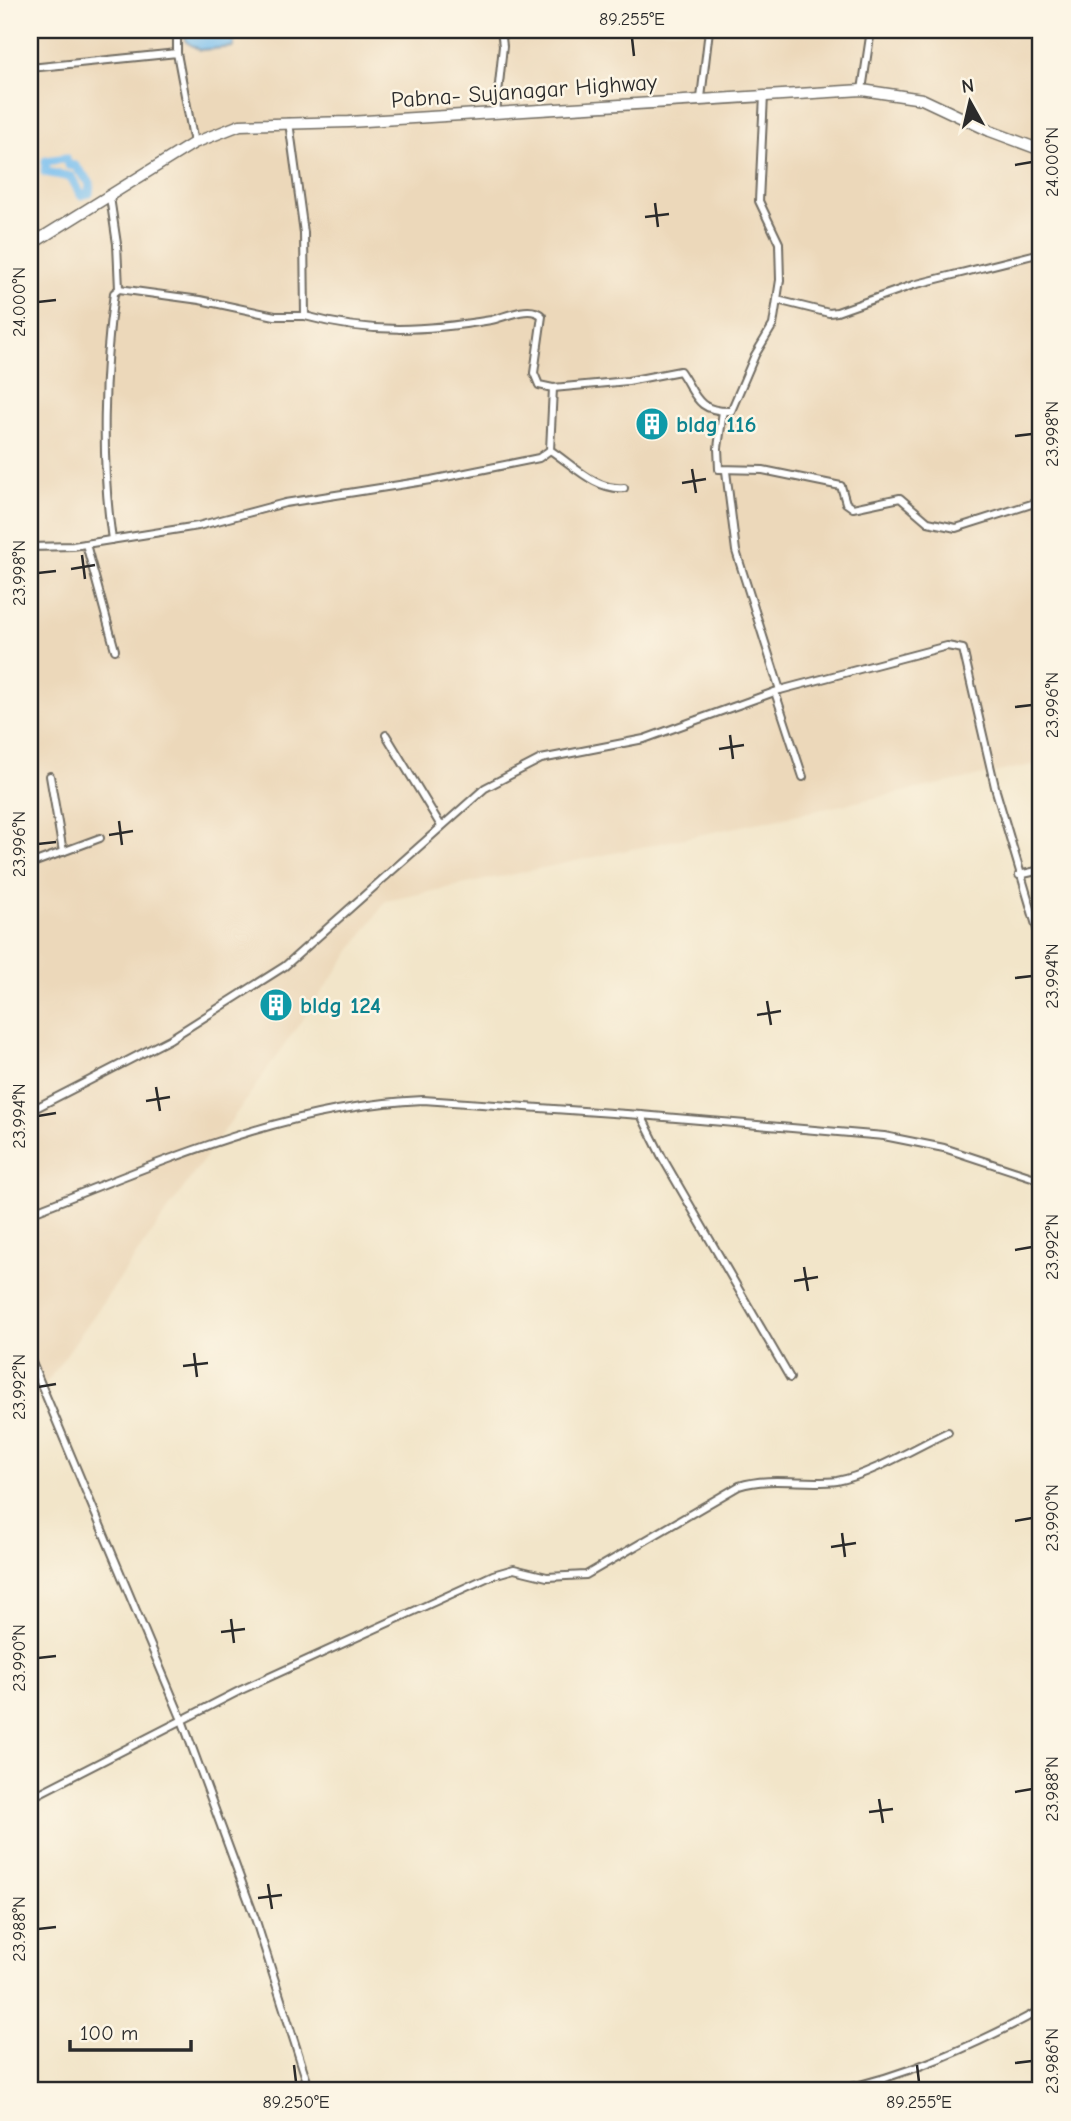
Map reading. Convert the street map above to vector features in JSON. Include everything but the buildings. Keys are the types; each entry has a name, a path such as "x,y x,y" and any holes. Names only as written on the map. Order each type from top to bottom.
{"main road":[{"name":"Pabna- Sujanagar Highway","path":"30,244 194,143 240,125 349,122 862,90 922,99 990,131 1041,150"}],"street":[{"path":"177,30 177,53 194,143"},
{"path":"496,113 503,47 501,30"},
{"path":"701,98 709,30"},
{"path":"862,90 871,30"},
{"path":"30,68 177,53"},
{"path":"113,540 106,389 114,293 119,289 200,300 275,316 305,316 377,331 403,331 492,320 532,310 542,316 535,382 553,388 628,381 680,371 696,401 723,411 731,411 755,355 774,325 781,264 779,243 759,201 764,95"},
{"path":"289,122 304,233 305,316"},
{"path":"110,197 117,244 119,289"},
{"path":"777,300 829,313 838,312 913,285 1041,253"},
{"path":"550,450 553,388"},
{"path":"723,411 717,466 726,471 763,470 841,486 846,503 853,508 900,498 918,516 943,527 956,528 1041,501"},
{"path":"30,547 86,544 198,526 285,503 431,480 539,458 550,450"},
{"path":"550,450 591,479 624,488"},
{"path":"726,471 736,551 803,776"},
{"path":"86,544 115,650"},
{"path":"30,1111 170,1039 285,966 485,788 541,759 643,739 777,691 947,646 963,649 996,791 1041,942"},
{"path":"386,735 441,826"},
{"path":"50,776 63,852"},
{"path":"30,864 100,838"},
{"path":"1019,875 1041,870"},
{"path":"30,1213 228,1136 304,1116 423,1100 884,1136 944,1148 1041,1180"},
{"path":"641,1115 662,1157 790,1378"},
{"path":"30,1358 183,1720 256,1921 310,2091"},
{"path":"30,1798 183,1720 493,1575 514,1569 547,1577 586,1576 739,1486 753,1482 849,1478 948,1433"},
{"path":"834,2091 926,2065 984,2040 1041,2010"}],"shaded area":[{"path":"30,30 1041,30 1041,763 386,901 30,1406"}],"water":[{"path":"185,30 236,30 233,47 200,50 186,42"}],"waterway":[{"path":"66,158 68,165 75,166 90,183 89,193 81,195 71,177 45,172 46,161 66,158"}],"place":[{"name":"bldg 116","path":"652,424"},
{"name":"bldg 124","path":"276,1005"}]}
